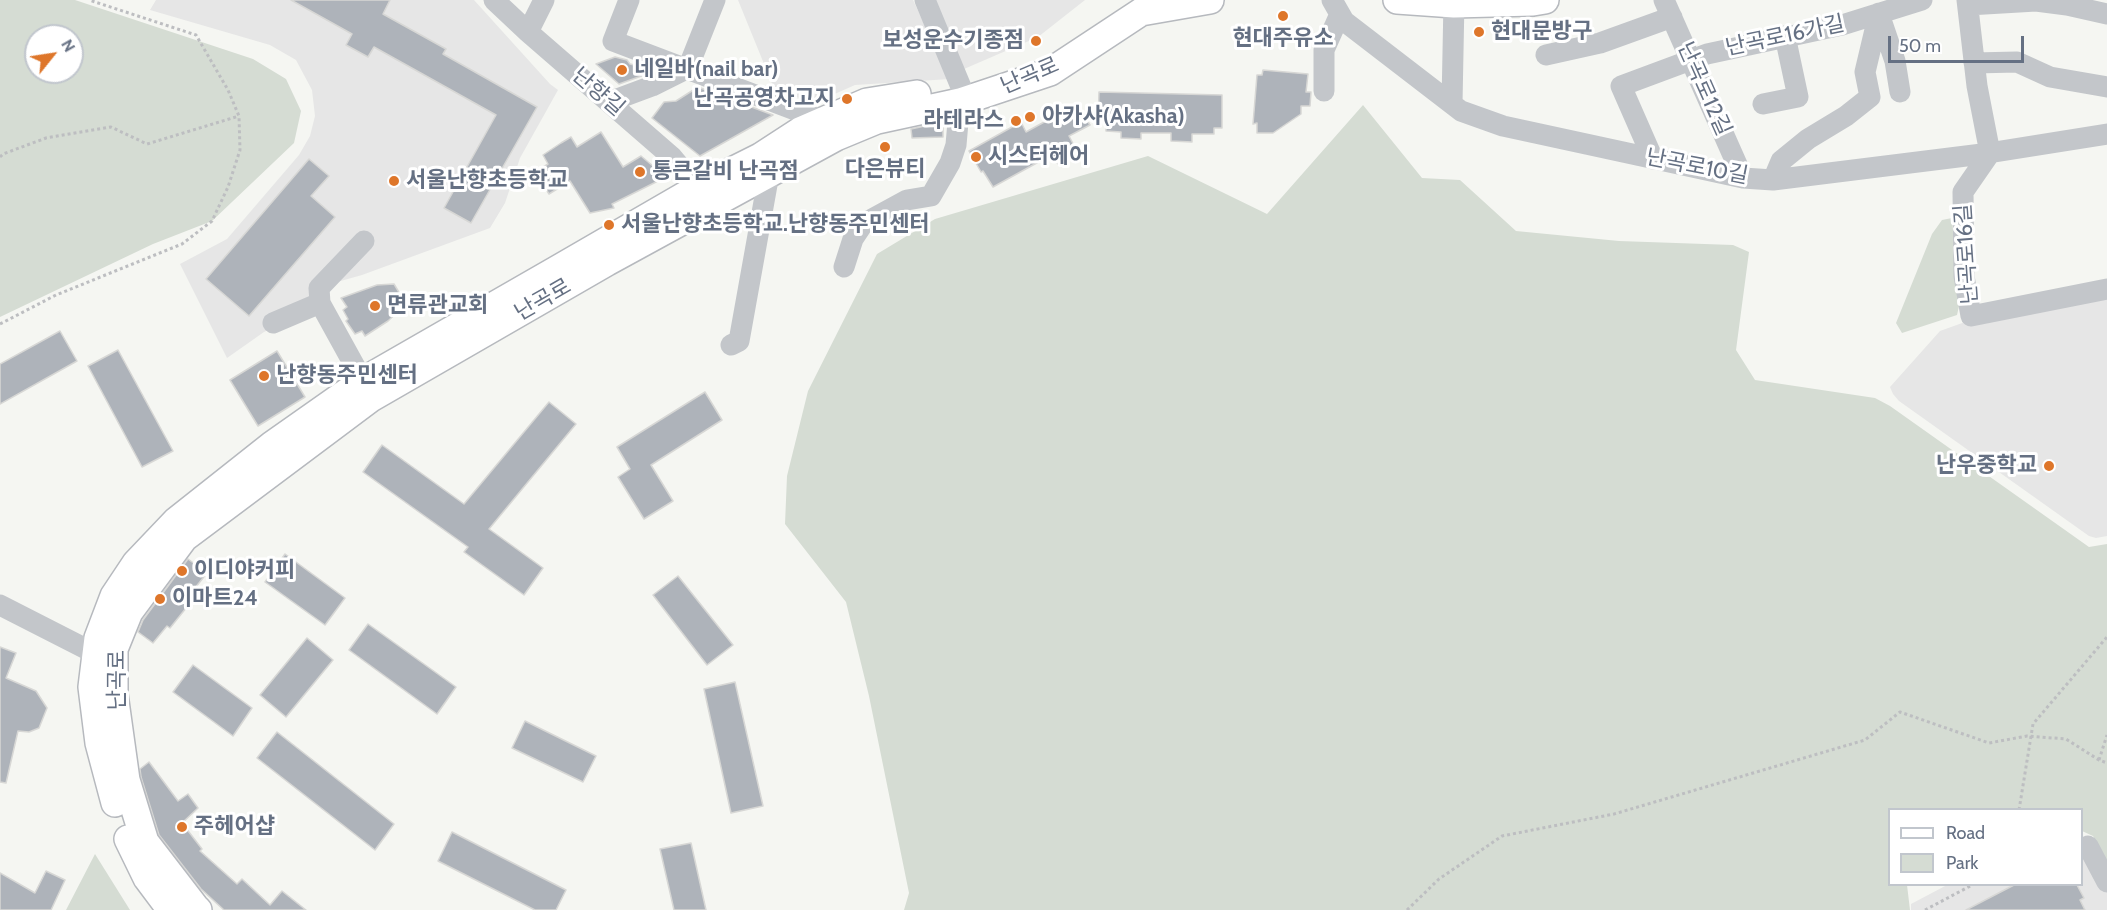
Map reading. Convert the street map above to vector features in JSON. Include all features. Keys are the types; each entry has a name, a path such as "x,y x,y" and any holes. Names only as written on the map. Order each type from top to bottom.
{"main road":[{"name":"난곡로","path":"198,910 145,842 126,780 114,694 114,649 129,612 184,538 371,398 607,262 762,167 800,131 867,102 961,95 1045,56 1125,0"},
{"name":"난곡로","path":"171,910 147,878 130,844 114,799 99,743 92,687 98,638 114,596 136,563 176,521 272,445 363,381 698,188 762,167 877,120 1050,72 1141,12 1198,0 1210,0"},
{"path":"1397,0 1454,2 1545,0"}],"street":[{"name":"난향길","path":"494,0 672,156 698,188"},
{"path":"528,32 544,0"},
{"path":"629,0 613,41 824,121"},
{"path":"609,102 652,86 688,68 715,0"},
{"path":"844,267 853,239 863,224 907,200 931,196 950,163 957,145 961,95 925,0"},
{"name":"난곡로16가길","path":"1653,159 1621,86 1691,58 1842,25 1922,0"},
{"path":"1990,153 1977,86 1967,3 2036,1 2107,14"},
{"path":"1452,104 1454,2"},
{"path":"1324,91 1324,50 1336,7"},
{"name":"난곡로10길","path":"1336,7 1344,21 1461,111 1503,126 1743,178 1773,180 1990,153 2107,134"},
{"path":"1546,55 1599,43 1668,9"},
{"name":"난곡로12길","path":"1668,9 1743,178"},
{"path":"1879,13 1895,61 1900,92"},
{"name":"난곡로16가길","path":"1773,180 1781,161 1808,139 1846,116 1870,97 1865,72 1879,13"},
{"path":"1762,104 1798,97 1785,36"},
{"path":"1974,63 2017,62 2050,76 2107,87"},
{"name":"난곡로16길","path":"1990,153 1963,192 1964,276 1971,316 2107,289"},
{"path":"731,345 739,341 767,185 762,167"},
{"path":"363,381 320,303 319,288 364,241"},
{"path":"273,322 320,303"},
{"path":"0,605 96,654"},
{"path":"2088,846 2107,882"}],"path":[{"path":"0,324 56,295 182,244 212,221 228,187 240,150 239,116 228,90 196,34 89,0"},
{"path":"0,157 46,138 111,127 147,144 239,116"},
{"path":"2019,808 2033,724 2107,637"},
{"path":"1407,910 1439,879 1502,836 1614,814 1865,740 1900,712 1989,743 2030,737 2066,739 2107,763"},
{"path":"2099,760 2107,735"},
{"path":"1924,910 1972,886"}],"shaded area":[{"name":"서울난향초등학교","path":"156,0 474,0 558,90 520,158 505,203 490,228 362,275 330,284 294,318 264,332 227,358 180,264 227,239 299,155 310,136 315,116 312,90 296,60 270,45 150,10"},
{"name":"난곡공영차고지","path":"738,0 913,0 950,79 855,85 812,104 773,86"},
{"path":"934,0 1085,0 1038,37 964,69"},
{"name":"난우중학교","path":"2107,295 2107,536 2096,538 2089,536 1899,401 1890,387 1940,331 1965,322"},
{"path":"2083,845 2107,882 2107,910 1911,910 1911,904 1945,886 2083,886"}],"green space":[{"path":"0,0 75,0 253,59 286,79 301,111 294,143 212,221 153,244 0,317"},
{"path":"1363,105 1422,178 1460,180 1516,231 1619,241 1733,245 1749,252 1736,350 1755,380 1875,398 1890,406 2089,547 2107,544 2107,862 2093,836 2083,831 2083,808 1888,808 1888,886 1907,886 1910,910 904,910 909,893 869,696 846,602 785,524 787,476 808,391 877,254 935,219 1148,156 1267,214"},
{"path":"1952,218 1959,306 1957,315 1902,333 1896,323 1932,234 1942,220"},
{"path":"95,854 130,910 66,910"}],"building":[{"path":"291,0 390,0 383,14 446,49 443,54 537,107 471,223 444,208 496,115 374,47 368,57 346,45 352,34"},
{"path":"615,57 627,60 630,64 648,68 647,74 619,84 596,64"},
{"path":"1263,70 1308,74 1306,92 1311,92 1310,106 1301,106 1301,114 1273,133 1257,133 1257,123 1253,124 1257,75 1262,75"},
{"path":"698,87 773,115 700,156 652,118 664,102 676,101"},
{"path":"1099,92 1222,95 1222,128 1214,128 1214,134 1192,134 1192,142 1171,141 1171,133 1141,133 1141,139 1121,138 1121,132 1106,131 1106,116 1098,121"},
{"path":"1077,104 1090,125 1069,136 1078,153 1058,164 1054,158 1045,163 1044,159 993,187 969,151 1021,122 1026,132"},
{"path":"943,122 943,137 912,138 911,129"},
{"path":"601,132 623,167 641,156 666,177 612,204 614,208 590,213 570,181 549,194 535,172 548,164 543,155 561,143 571,137 577,147"},
{"path":"309,159 329,176 311,196 335,217 249,316 206,279"},
{"path":"394,284 406,304 388,321 365,336 362,331 355,334 346,321 348,319 343,310 347,307 341,298 377,285"},
{"path":"60,331 77,361 0,404 0,364"},
{"path":"118,350 173,451 142,467 88,366"},
{"path":"277,351 305,397 258,426 230,380"},
{"path":"705,392 722,420 651,465 673,501 644,519 618,477 630,469 617,447"},
{"path":"549,402 576,424 489,529 543,568 524,595 464,552 468,547 363,472 382,445 464,504"},
{"path":"285,554 345,598 325,625 265,582"},
{"path":"188,559 207,573 191,593 195,597 170,628 167,626 153,643 138,632 143,620"},
{"path":"678,576 733,645 707,665 653,595"},
{"path":"368,624 456,687 437,714 349,650"},
{"path":"307,638 333,660 286,717 260,695"},
{"path":"0,647 16,653 6,678 36,691 47,708 39,728 29,732 18,731 6,783 0,782"},
{"path":"193,665 252,708 233,736 173,692"},
{"path":"735,682 763,806 731,813 704,689"},
{"path":"525,721 596,756 583,782 512,748"},
{"path":"277,732 394,824 375,850 257,758"},
{"path":"149,762 178,801 188,794 198,808 182,823 202,849 200,851 237,884 242,879 270,905 282,891 306,910 224,910 201,889 159,835 141,777 140,769"},
{"path":"452,832 566,890 556,910 535,910 438,861"},
{"path":"691,843 706,910 674,910 660,849"},
{"path":"46,871 65,880 51,910 0,910 0,873 35,893"},
{"path":"2012,886 2078,886 2084,898 2080,900 2085,910 1966,910"}],"place":[{"name":"현대주유소","path":"1283,16"},
{"name":"현대문방구","path":"1479,32"},
{"name":"보성운수기종점","path":"1036,41"},
{"name":"네일바(nail bar)","path":"622,70"},
{"name":"난곡공영차고지","path":"847,99"},
{"name":"아카샤(Akasha)","path":"1030,117"},
{"name":"라테라스","path":"1016,121"},
{"name":"다은뷰티","path":"885,147"},
{"name":"시스터헤어","path":"976,157"},
{"name":"통큰갈비 난곡점","path":"640,172"},
{"name":"서울난향초등학교","path":"394,181"},
{"name":"서울난향초등학교.난향동주민센터","path":"609,225"},
{"name":"면류관교회","path":"375,306"},
{"name":"난향동주민센터","path":"264,376"},
{"name":"난우중학교","path":"2049,466"},
{"name":"이디야커피","path":"182,571"},
{"name":"이마트24","path":"160,599"},
{"name":"주헤어샵","path":"182,827"}]}
